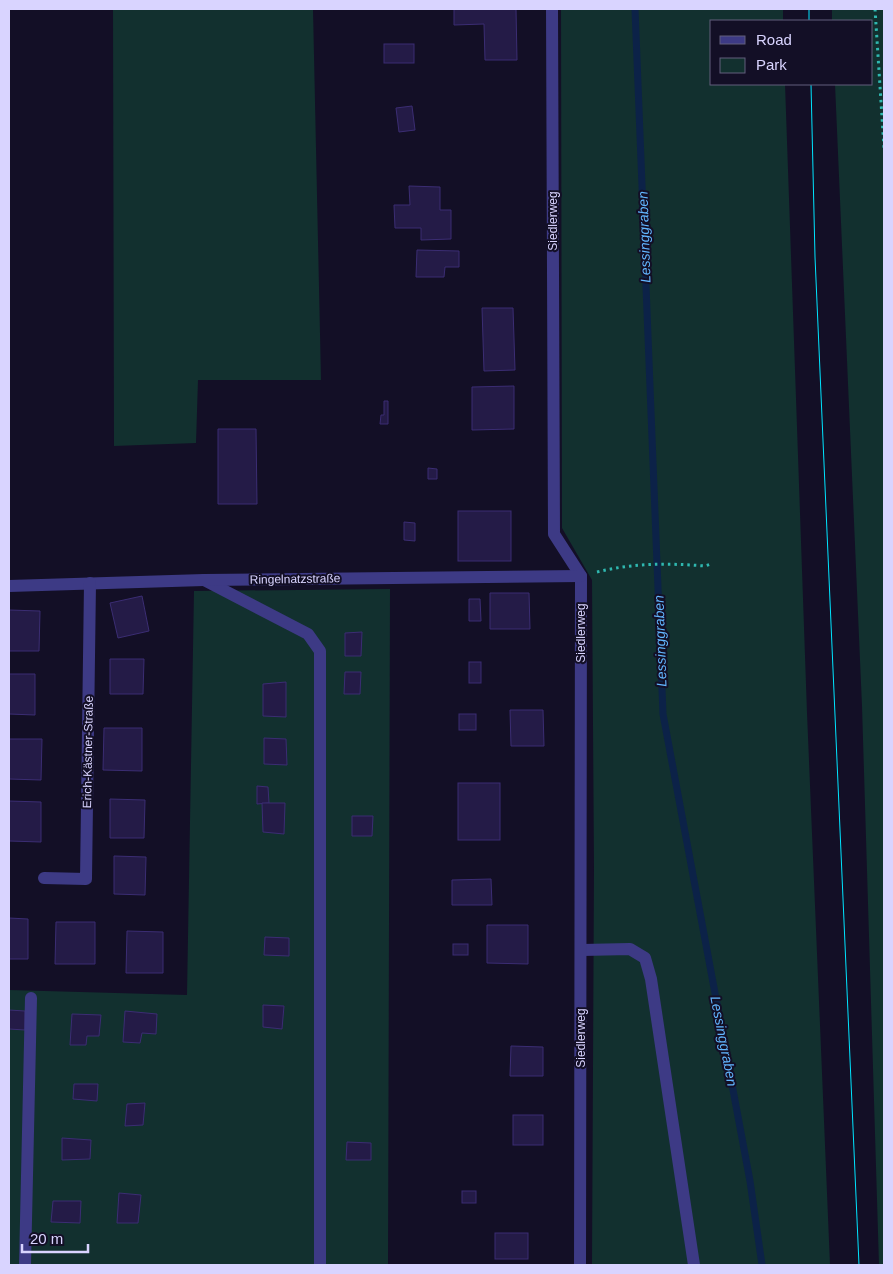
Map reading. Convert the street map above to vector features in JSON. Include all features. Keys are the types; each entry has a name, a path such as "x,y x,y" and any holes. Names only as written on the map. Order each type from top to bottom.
{"street":[{"name":"Siedlerweg","path":"552,9 554,534 581,576 582,950 580,1265"},
{"name":"Ringelnatzstraße","path":"9,586 204,580 581,576"},
{"path":"204,580 308,634 320,651 320,1265"},
{"name":"Erich-Kästner-Straße","path":"44,878 86,879 90,583"},
{"path":"582,950 630,949 645,958 651,979 694,1265"},
{"path":"26,1265 31,998"}],"path":[{"path":"875,9 884,148"},
{"path":"581,576 614,568 663,563 705,566 711,564"}],"green space":[{"path":"113,9 313,9 321,380 198,380 196,443 114,446"},
{"path":"561,9 783,9 783,20 710,20 710,85 785,85 807,713 830,1265 592,1265 594,868 592,580 562,528"},
{"path":"832,9 884,9 884,1265 879,1265 862,706 835,85 873,85 873,20 832,20"},
{"path":"390,589 388,1265 9,1265 9,990 187,995 194,591"}],"building":[{"path":"454,9 516,9 517,60 485,60 484,24 454,25"},
{"path":"384,44 414,44 414,63 384,63"},
{"path":"412,106 415,130 399,132 396,108"},
{"path":"409,186 440,187 440,210 451,210 451,239 421,240 421,228 395,228 394,205 410,205"},
{"path":"417,250 459,251 459,267 445,267 444,277 416,277"},
{"path":"482,308 513,308 515,370 484,371"},
{"path":"514,386 514,429 472,430 472,387"},
{"path":"384,401 388,401 388,424 380,424 381,415 384,415"},
{"path":"218,429 256,429 257,504 218,504"},
{"path":"428,468 437,469 437,479 428,479"},
{"path":"458,511 511,511 511,561 458,561"},
{"path":"404,522 415,523 415,541 404,540"},
{"path":"490,593 529,593 530,629 490,629"},
{"path":"142,596 149,631 118,638 110,603"},
{"path":"469,599 480,599 481,621 469,621"},
{"path":"9,610 40,611 39,651 9,651"},
{"path":"362,632 361,656 345,656 345,633"},
{"path":"110,659 144,659 143,694 110,694"},
{"path":"469,662 481,662 481,683 469,683"},
{"path":"345,672 361,672 360,694 344,694"},
{"path":"9,674 35,674 35,715 9,714"},
{"path":"286,682 286,717 263,716 263,684"},
{"path":"510,710 543,710 544,746 511,746"},
{"path":"459,714 476,714 476,730 459,730"},
{"path":"104,728 142,728 142,771 103,770"},
{"path":"264,738 286,739 287,765 264,764"},
{"path":"9,739 42,739 41,780 9,779"},
{"path":"458,783 500,783 500,840 458,840"},
{"path":"257,786 268,787 269,803 257,804"},
{"path":"110,799 145,800 144,838 110,838"},
{"path":"9,801 41,802 41,842 9,841"},
{"path":"262,803 285,803 284,834 263,832"},
{"path":"352,816 373,816 372,836 352,836"},
{"path":"114,856 146,857 145,895 114,894"},
{"path":"491,879 492,905 452,905 452,880"},
{"path":"9,918 28,919 28,959 9,959"},
{"path":"56,922 95,922 95,964 55,964"},
{"path":"487,925 528,925 528,964 487,963"},
{"path":"127,931 163,932 163,973 126,973"},
{"path":"265,937 289,938 289,956 264,955"},
{"path":"453,944 468,944 468,955 453,955"},
{"path":"263,1005 284,1006 282,1029 263,1027"},
{"path":"9,1010 25,1011 25,1030 9,1029"},
{"path":"125,1011 157,1014 156,1034 142,1033 140,1043 123,1042"},
{"path":"72,1014 101,1015 99,1036 87,1036 86,1045 70,1045"},
{"path":"511,1046 543,1047 543,1076 510,1076"},
{"path":"74,1084 98,1084 97,1101 73,1099"},
{"path":"145,1103 143,1125 125,1126 127,1104"},
{"path":"513,1115 543,1115 543,1145 513,1145"},
{"path":"62,1138 91,1140 90,1159 62,1160"},
{"path":"347,1142 371,1143 371,1160 346,1160"},
{"path":"462,1191 476,1191 476,1203 462,1203"},
{"path":"119,1193 141,1195 138,1223 117,1223"},
{"path":"53,1201 81,1201 80,1223 51,1222"},
{"path":"495,1233 528,1233 528,1259 495,1259"}],"waterway":[{"name":"Lessinggraben","path":"635,9 663,714 750,1181 762,1265"}],"tram line":[{"path":"809,9 809,20"},
{"path":"811,85 815,257 859,1265"}]}
